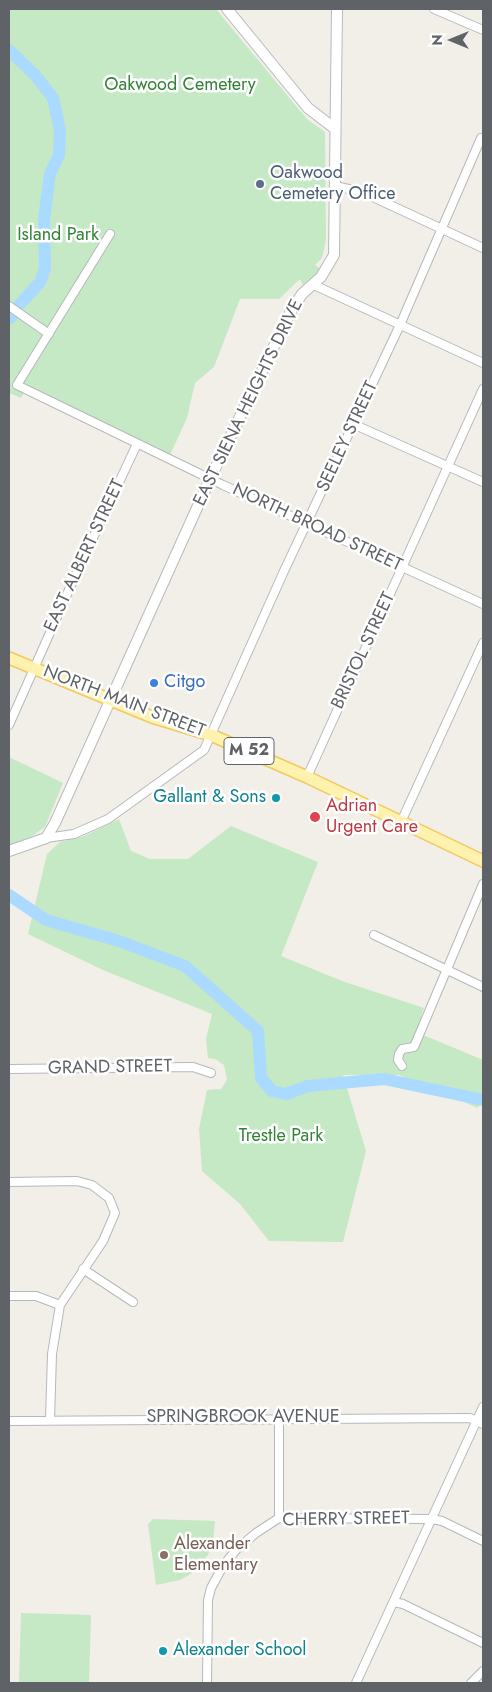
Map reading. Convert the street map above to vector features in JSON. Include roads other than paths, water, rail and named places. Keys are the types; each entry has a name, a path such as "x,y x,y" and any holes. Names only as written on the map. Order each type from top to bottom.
{"main road":[{"name":"NORTH MAIN STREET","path":"9,658 152,717 211,735 307,777 483,861"}],"street":[{"path":"228,9 308,108 334,128"},
{"name":"EAST SIENA HEIGHTS DRIVE","path":"46,838 55,823 210,479 290,313 302,294 314,285 334,255 336,9"},
{"path":"434,9 483,30"},
{"name":"SEELEY STREET","path":"46,838 74,834 108,819 204,750 400,325 482,138"},
{"path":"335,186 362,192 483,248"},
{"name":"NORTH BROAD STREET","path":"110,234 17,385 210,479 483,604"},
{"path":"314,285 483,363"},
{"path":"9,306 49,334"},
{"name":"BRISTOL STREET","path":"307,777 483,389"},
{"path":"353,424 483,482"},
{"name":"EAST ALBERT STREET","path":"9,725 76,574 137,444"},
{"path":"401,822 483,643"},
{"path":"9,851 46,838"},
{"path":"402,1066 398,1060 399,1054 402,1049 414,1046 483,884"},
{"path":"374,935 483,987"},
{"name":"GRAND STREET","path":"9,1069 193,1067 211,1074"},
{"path":"9,1182 77,1181 92,1185 109,1198 115,1213 103,1241 60,1305 52,1354 50,1420"},
{"path":"84,1269 133,1302"},
{"path":"9,1296 36,1296 60,1305"},
{"path":"356,1683 432,1519 480,1422 483,1407"},
{"path":"279,1518 280,1418"},
{"name":"SPRINGBROOK AVENUE","path":"9,1420 470,1418 480,1422"},
{"name":"CHERRY STREET","path":"207,1683 208,1600 211,1588 223,1566 236,1550 256,1533 279,1518 432,1519 442,1521 483,1541"},
{"path":"394,1602 403,1604 483,1643"},
{"path":"471,1683 483,1671"}],"waterway":[{"path":"9,50 35,75 53,98 60,130 59,155 50,174 44,219 45,268 41,281 20,304"},
{"path":"9,319 12,316"},
{"path":"9,895 46,920 119,941 185,966 258,1031 261,1078 272,1091 286,1094 308,1086 384,1079 483,1100"}],"place":[{"name":"Oakwood Cemetery Office","path":"260,184"},
{"name":"Citgo","path":"154,683"},
{"name":"Gallant & Sons","path":"276,798"},
{"name":"Adrian Urgent Care","path":"315,817"},
{"name":"Alexander Elementary","path":"164,1555"},
{"name":"Alexander School","path":"163,1651"}],"park label":[{"name":"Oakwood Cemetery","path":"180,86"},
{"name":"Island Park","path":"58,236"},
{"name":"Trestle Park","path":"281,1137"}]}
